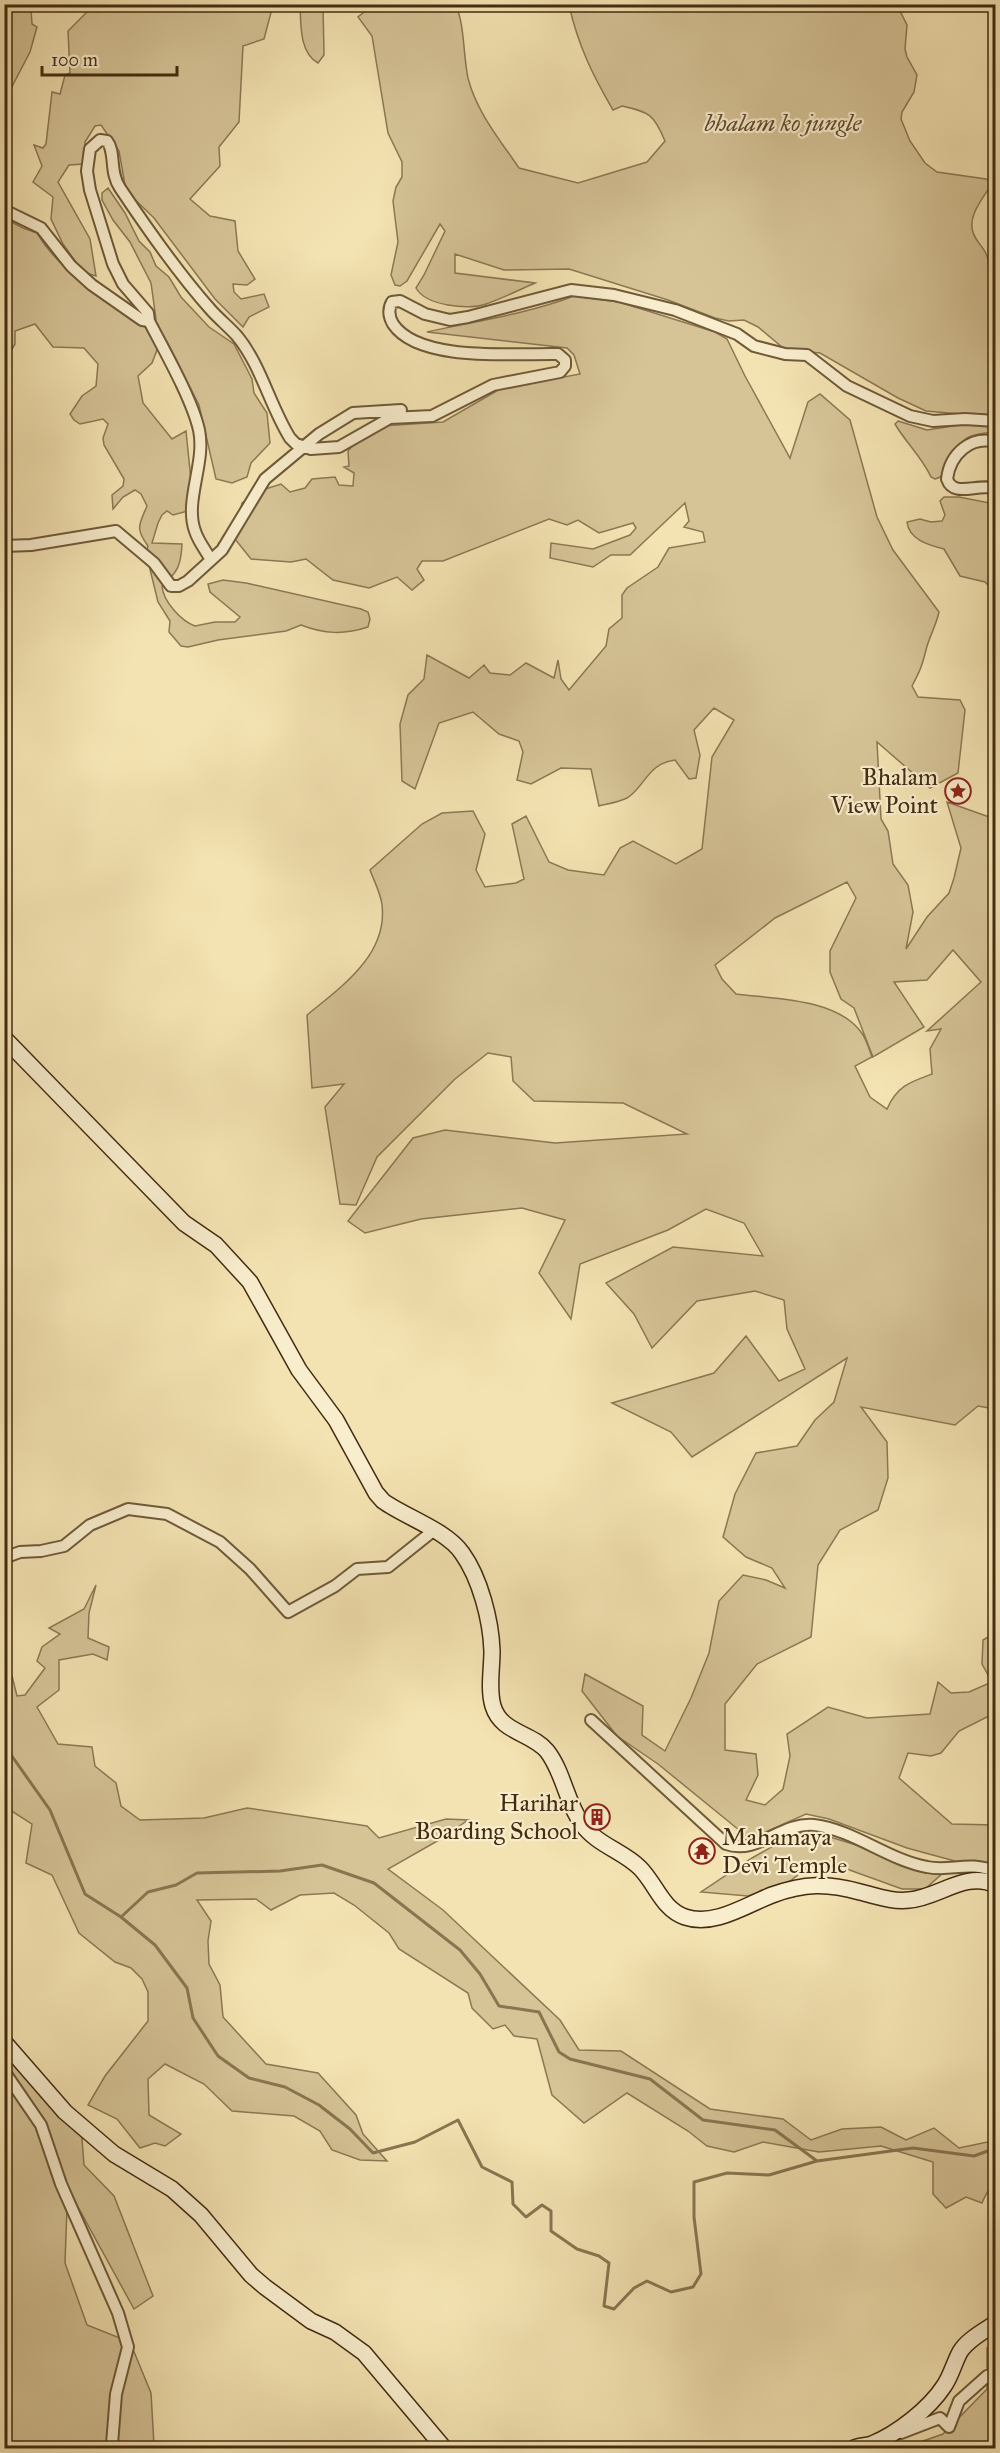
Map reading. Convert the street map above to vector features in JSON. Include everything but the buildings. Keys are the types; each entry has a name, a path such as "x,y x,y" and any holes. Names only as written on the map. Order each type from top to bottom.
{"main road":[{"path":"4,1038 184,1223 216,1245 250,1282 299,1370 336,1420 376,1493 389,1506 457,1547 475,1576 486,1617 492,1648 491,1697 498,1716 504,1724 544,1748 557,1767 569,1799 583,1825 599,1840 640,1868 673,1911 700,1919 722,1916 771,1895 811,1884 833,1886 895,1901 921,1898 964,1881 977,1880 996,1885"},
{"path":"4,2042 65,2112 114,2154 172,2189 201,2215 251,2275 311,2321 335,2332 364,2353 444,2448"},
{"path":"854,2448 870,2444 903,2425 932,2400 943,2387 966,2344 996,2323"}],"street":[{"path":"211,560 194,531 192,515 199,468 199,432 188,403 148,321 148,313 118,275 90,190 87,157 93,144 100,140 107,141 110,145 113,175 119,187 162,251 211,310 237,336 249,353 285,431 296,444 303,447 319,449 339,447 390,418 432,416 493,385 560,372 564,366 565,360 558,354 466,353 418,343 392,322 389,307 392,302 400,301 425,314 450,320 577,290 614,295 675,310 736,334 754,346 785,354 807,355 847,386 910,416 933,420 996,421"},
{"path":"4,210 42,228 71,266 92,285 142,320 148,321"},
{"path":"4,546 24,546 116,531 154,563 171,586 179,586 188,581 227,545 243,512 265,478 333,424 353,413 424,410 432,416"},
{"path":"996,442 984,439 968,444 950,468 947,479 952,488 958,490 980,486 996,489"},
{"path":"4,1558 20,1552 41,1551 64,1546 90,1525 128,1509 167,1514 220,1542 250,1569 288,1612 335,1586 357,1569 388,1567 433,1532"},
{"path":"591,1720 726,1844 746,1847 758,1844 789,1828 813,1825 835,1831 927,1867 978,1866 996,1872"},
{"path":"4,2071 41,2125 61,2184 118,2313 128,2347 116,2394 112,2444 115,2448"},
{"path":"870,2444 940,2418 949,2427 959,2401 987,2376 996,2384"}],"green space":[{"path":"5,4 44,5 31,9 32,24 37,27 30,52 5,100"},
{"path":"95,4 273,5 264,39 243,46 239,122 219,147 220,166 190,199 210,216 235,221 238,251 255,279 247,285 233,284 234,292 241,299 264,294 269,307 249,317 243,327 215,299 154,218 126,191 119,151 101,125 95,126 85,142 84,164 69,165 58,182 90,239 96,276 83,272 63,244 51,219 53,197 33,182 42,166 34,145 43,148 46,144 52,92 60,94 65,75 70,73 68,31"},
{"path":"300,5 323,5 324,55 318,63 307,52 304,45"},
{"name":"bhalam ko jungle","path":"373,5 456,5 461,23 468,78 483,114 497,136 519,168 578,183 647,162 665,141 654,120 645,113 622,106 613,110 587,59 569,5 897,5 907,25 905,49 907,57 917,75 914,92 902,112 901,119 910,141 925,163 937,172 993,182 975,212 972,226 974,235 987,256 990,276 995,287 995,417 926,411 898,398 820,353 782,347 758,327 744,320 729,321 715,318 668,300 569,269 504,270 455,254 455,273 535,283 478,306 438,303 421,294 416,288 445,231 440,224 407,281 400,286 395,285 391,275 398,242 393,201 396,187 402,177 402,162 388,133 372,36 358,17"},
{"path":"108,188 125,213 139,241 150,252 156,266 169,277 181,297 209,327 234,344 252,379 254,393 267,413 270,443 251,463 247,477 232,483 216,479 199,405 166,340 157,350 152,363 138,376 143,403 172,439 186,431 192,490 188,511 173,515 167,511 162,515 152,543 182,544 178,568 162,586 169,604 184,620 195,626 215,622 235,622 240,617 210,592 208,584 223,580 361,609 368,612 370,619 368,627 334,632 301,625 286,631 218,640 188,647 181,646 169,632 170,621 158,602 146,553 148,546 140,530 140,522 147,506 141,494 135,490 123,497 113,509 112,495 123,486 124,479 104,445 103,438 108,424 103,419 80,424 70,414 82,396 96,386 98,364 84,348 53,347 35,324 15,331 15,344 8,356 5,350 4,218 37,233 47,248 72,274 146,328 156,319 151,283 130,242 113,220 102,200 102,193"},
{"path":"574,296 619,302 715,332 727,339 790,458 808,402 820,394 850,420 877,517 893,550 939,612 921,668 912,686 918,697 960,700 965,710 958,773 930,788 877,742 881,819 888,831 893,864 908,885 913,912 906,949 927,917 949,893 954,878 961,848 947,802 995,819 995,1409 978,1406 955,1425 861,1407 887,1442 888,1478 878,1510 840,1530 818,1565 811,1637 757,1664 725,1704 725,1750 756,1754 758,1775 746,1800 765,1805 783,1789 790,1756 787,1734 828,1707 867,1718 930,1714 938,1682 951,1693 969,1692 992,1682 982,1664 983,1640 995,1633 995,1713 959,1731 941,1753 931,1756 908,1753 899,1778 952,1824 995,1825 995,1872 907,1848 829,1819 806,1814 750,1839 658,1764 617,1736 582,1691 585,1674 643,1706 642,1735 665,1751 691,1698 709,1653 719,1601 743,1575 766,1580 785,1588 772,1568 746,1557 723,1537 735,1494 756,1453 797,1446 815,1420 834,1402 847,1358 692,1457 671,1432 612,1403 714,1373 746,1336 779,1381 805,1369 787,1329 784,1300 755,1291 697,1301 652,1348 634,1314 606,1283 673,1247 763,1256 744,1223 706,1209 668,1230 580,1264 571,1319 539,1273 565,1220 522,1208 421,1219 365,1233 348,1221 413,1138 445,1130 555,1143 687,1134 623,1103 534,1101 513,1081 511,1057 488,1053 455,1079 377,1157 356,1205 340,1204 325,1107 344,1084 312,1088 307,1015 360,968 378,939 382,923 382,905 370,870 422,824 442,813 473,811 485,834 476,870 485,887 516,883 524,879 512,824 526,816 549,862 568,870 604,875 620,848 633,841 676,864 702,849 712,757 734,720 714,708 694,730 700,755 696,778 689,779 675,760 666,762 652,771 627,798 599,806 591,769 561,768 531,784 517,780 523,752 519,741 499,734 473,712 439,723 415,789 402,781 400,724 408,695 424,679 427,655 469,678 484,665 490,673 510,675 526,663 554,678 558,660 561,679 569,690 606,646 609,629 622,618 622,595 627,588 658,567 669,548 705,542 703,532 684,527 689,521 685,503 630,555 611,555 593,567 550,558 551,543 593,549 630,535 636,528 633,523 599,533 578,520 567,525 549,519 443,561 422,561 417,569 424,580 412,590 397,577 369,588 333,580 306,559 291,562 251,559 235,539 242,503 259,491 281,484 290,492 305,488 312,479 335,477 339,485 353,486 354,473 344,467 349,466 348,451 363,434 381,426 443,422 500,389 580,374 574,355 567,348 427,332","holes":["847,882 856,898 830,951 830,972 841,999 854,1008 873,1057 924,1027 894,982 927,980 953,950 981,982 927,1031 941,1029 930,1049 932,1074 905,1086 895,1095 887,1109 870,1097 855,1066 872,1057 863,1034 850,1021 820,1006 786,999 736,994 722,979 715,965 775,918"]},
{"path":"898,421 927,430 966,424 994,426 995,432 977,434 967,438 958,448 949,467 935,479 931,477 899,431 895,424"},
{"path":"944,497 959,497 995,504 995,592 985,582 960,576 944,549 921,541 909,528 907,522 920,519 931,522 942,521 945,515 940,501"},
{"path":"96,1585 89,1613 88,1638 109,1647 107,1660 93,1654 59,1660 59,1690 37,1707 58,1744 92,1747 95,1766 116,1783 121,1806 140,1820 204,1818 247,1808 367,1826 379,1838 446,1819 468,1820 439,1840 388,1869 443,1910 560,2020 579,2050 621,2051 710,2109 783,2119 811,2140 842,2129 881,2127 906,2140 934,2128 959,2148 992,2141 997,2167 994,2181 982,2203 966,2197 946,2208 933,2194 933,2162 881,2146 819,2152 763,2142 734,2152 707,2146 688,2131 627,2093 584,2123 552,2095 537,2039 514,2036 505,2025 493,2029 472,2008 468,1993 399,1949 389,1933 354,1905 334,1893 300,1895 271,1910 256,1899 197,1900 211,1921 208,1941 209,1964 220,1985 223,2017 266,2064 318,2073 356,2115 363,2134 387,2161 360,2160 332,2150 320,2131 294,2116 232,2111 204,2084 165,2064 148,2079 149,2115 181,2134 165,2146 155,2143 140,2148 117,2119 88,2105 105,2076 148,2021 148,1992 142,1979 131,1968 115,1962 79,1933 52,1875 26,1863 32,1824 13,1812 5,1803 5,1675 12,1676 17,1696 25,1695 45,1668 37,1661 42,1647 60,1634 49,1628 84,1609"},
{"path":"796,1833 830,1837 944,1872 925,1889 902,1889 844,1868 810,1866 790,1881 748,1896 701,1892 752,1858"},
{"path":"4,2046 81,2126 84,2165 114,2196 153,2296 134,2309 73,2198 67,2208 65,2263 87,2325 130,2342 151,2393 154,2445 151,2448 5,2448"},
{"path":"987,2348 995,2352 995,2448 903,2448 943,2434 987,2389"}],"waterway":[{"path":"4,1752 9,1752 50,1810 85,1894 121,1917 148,1892 176,1885 197,1873 280,1871 322,1865 374,1883 460,1950 480,1974 499,2006 539,2012 559,2052 570,2059 650,2079 703,2120 775,2130 817,2161 913,2148 974,2156 996,2148"},
{"path":"121,1917 155,1945 187,1988 193,2018 218,2056 249,2078 285,2087 319,2105 350,2129 373,2153 415,2142 458,2120 482,2167 512,2182 513,2204 526,2217 542,2205 551,2211 551,2231 577,2249 599,2256 609,2263 604,2306 614,2309 634,2288 647,2281 671,2292 693,2287 701,2274 694,2217 694,2182 727,2173 769,2175 817,2161"}],"place":[{"name":"Bhalam View Point","path":"958,791"},
{"name":"Harihar Boarding School","path":"597,1817"},
{"name":"Mahamaya Devi Temple","path":"702,1851"}]}
